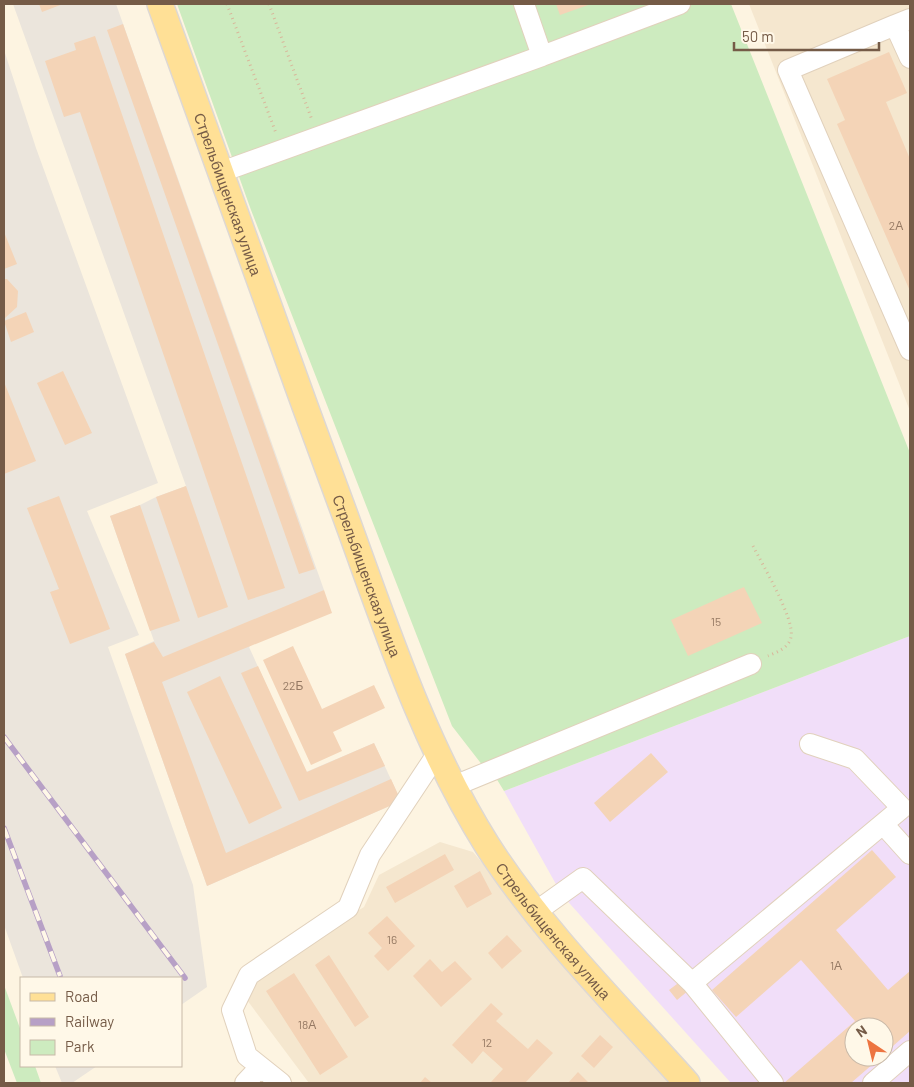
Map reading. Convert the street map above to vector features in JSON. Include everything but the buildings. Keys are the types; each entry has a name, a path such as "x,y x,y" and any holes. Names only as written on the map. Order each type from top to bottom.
{"main road":[{"name":"Стрельбищенская улица","path":"160,4 314,432 406,680 437,754 487,845 534,913 687,1083"}],"lane":[{"path":"524,4 542,56"},
{"path":"221,172 680,4"},
{"path":"910,58 903,22 788,70 910,350"},
{"path":"454,786 751,664"},
{"path":"692,983 902,808 856,759 810,744"},
{"path":"281,1083 246,1056 232,1010 249,974 348,908 370,855 437,754"},
{"path":"883,824 910,854"},
{"path":"534,913 583,878 692,983 773,1083"},
{"path":"873,1083 910,1051"},
{"path":"245,1083 260,1067"}],"path":[{"path":"227,4 283,150"},
{"path":"269,4 318,137"},
{"path":"751,664 784,648 791,637 790,620 753,546"}],"shaded area":[{"path":"13,4 116,4 324,590 249,647 306,772 374,743 401,801 207,886 125,654 154,641 110,516 186,486"},
{"path":"749,4 910,4 910,411"},
{"path":"4,50 36,148 158,483 87,511 139,635 108,647 193,885 207,987 182,1004 182,977 23,977 4,925"},
{"path":"910,636 910,1083 731,1083 562,895 504,791"},
{"path":"440,842 473,852 669,1083 309,1083 238,988 259,971 364,907 379,875"},
{"path":"55,1067 96,1067 72,1083 62,1083"}],"green space":[{"path":"177,4 731,4 910,453 910,636 504,791 496,778 483,766 452,726 251,210"},
{"path":"4,985 20,1028 20,1067 35,1067 41,1083 17,1083 4,1049"}],"railway":[{"path":"4,737 185,978"},
{"path":"4,828 60,976"}]}
